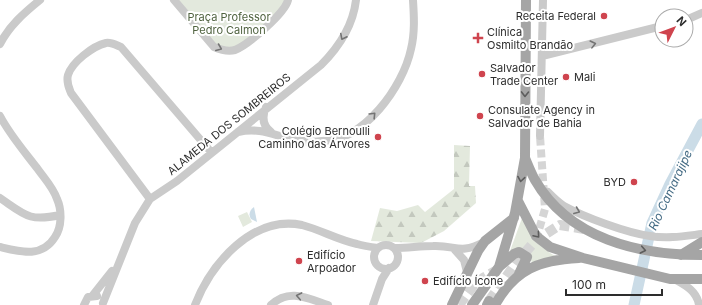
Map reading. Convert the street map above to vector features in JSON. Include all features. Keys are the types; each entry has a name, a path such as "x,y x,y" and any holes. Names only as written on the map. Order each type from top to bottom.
{"main road":[{"path":"499,267 514,218 525,158 526,0"},
{"path":"525,158 535,180 557,208 584,229 614,242 640,250 677,255 702,255"},
{"path":"518,201 536,236 550,247 582,258 673,279 702,279"},
{"path":"452,305 478,250 485,241 514,218"},
{"path":"677,255 702,242"},
{"path":"472,305 499,267 514,254 519,252 527,257 519,274 502,293 487,303"},
{"path":"519,274 532,267 553,261 582,258"}],"street":[{"path":"0,44 8,31 22,15 40,0"},
{"path":"174,0 214,47 222,51 235,50 245,44 282,12 288,0"},
{"name":"ALAMEDA DOS SOMBREIROS","path":"103,304 116,266 135,223 150,198 177,181 266,107 321,65 340,43 351,21 356,0"},
{"path":"236,132 257,129 303,141 324,141 341,137 356,131 368,120 396,87 407,62 414,32 413,0"},
{"path":"522,0 526,32"},
{"path":"540,136 543,0"},
{"path":"542,56 654,28"},
{"path":"150,198 71,93 67,84 68,76 72,67 82,58 98,46 106,43 121,47 211,152"},
{"path":"266,107 263,119 268,130 273,133"},
{"path":"0,116 7,129 52,188 58,200 60,215 58,234 52,242 43,249 34,252 24,252 0,247"},
{"path":"535,180 563,205 627,230 651,236 675,237 702,234"},
{"path":"0,198 26,216 35,219 43,219 60,215"},
{"path":"195,305 203,287 219,262 246,238 272,226 301,225 357,244 378,248 386,246 395,248 411,248 439,246 455,250 471,248 485,241"},
{"path":"357,244 373,257 378,266 382,279"},
{"path":"373,257 378,248"},
{"path":"395,248 398,258"},
{"path":"372,303 382,279 389,268 398,258 411,248"},
{"path":"455,250 464,260 467,272"},
{"name":"ALAMEDA DOS SOMBREIROS","path":"83,303 93,295 116,266"},
{"path":"378,266 386,269 389,268"},
{"path":"673,279 688,287 696,294 699,305"},
{"path":"93,295 99,297 103,304"},
{"path":"271,305 284,296 299,295 327,305"}],"green space":[{"name":"Praça Professor Pedro Calmon","path":"175,0 285,0 284,7 238,48 217,48"},
{"path":"454,145 470,146 469,186 475,186 476,203 444,231 421,243 371,241 380,208 397,211 418,205 425,212 454,189"},
{"path":"247,212 252,222 243,227 238,216"},
{"path":"522,218 535,240 555,256 532,263 528,251 519,248 510,251"}],"water":[{"path":"254,207 257,222 251,219 250,215"}],"waterway":[{"name":"Rio Camarajipe","path":"634,305 652,223 670,184 702,124"}],"tunnel":[{"path":"536,240 545,209 540,136"},
{"path":"489,301 516,263 536,240 560,225 584,229"},
{"path":"459,305 476,282 497,270"}],"place":[{"name":"Receita Federal","path":"604,16"},
{"name":"Clínica Osmilto Brandão","path":"478,38"},
{"name":"Salvador Trade Center","path":"482,74"},
{"name":"Mali","path":"566,77"},
{"name":"Consulate Agency in Salvador de Bahia","path":"480,116"},
{"name":"Colégio Bernoulli Caminho das Árvores","path":"378,137"},
{"name":"BYD","path":"634,182"},
{"name":"Edifício Arpoador","path":"299,261"},
{"name":"Edifício Ícone","path":"425,281"}]}
